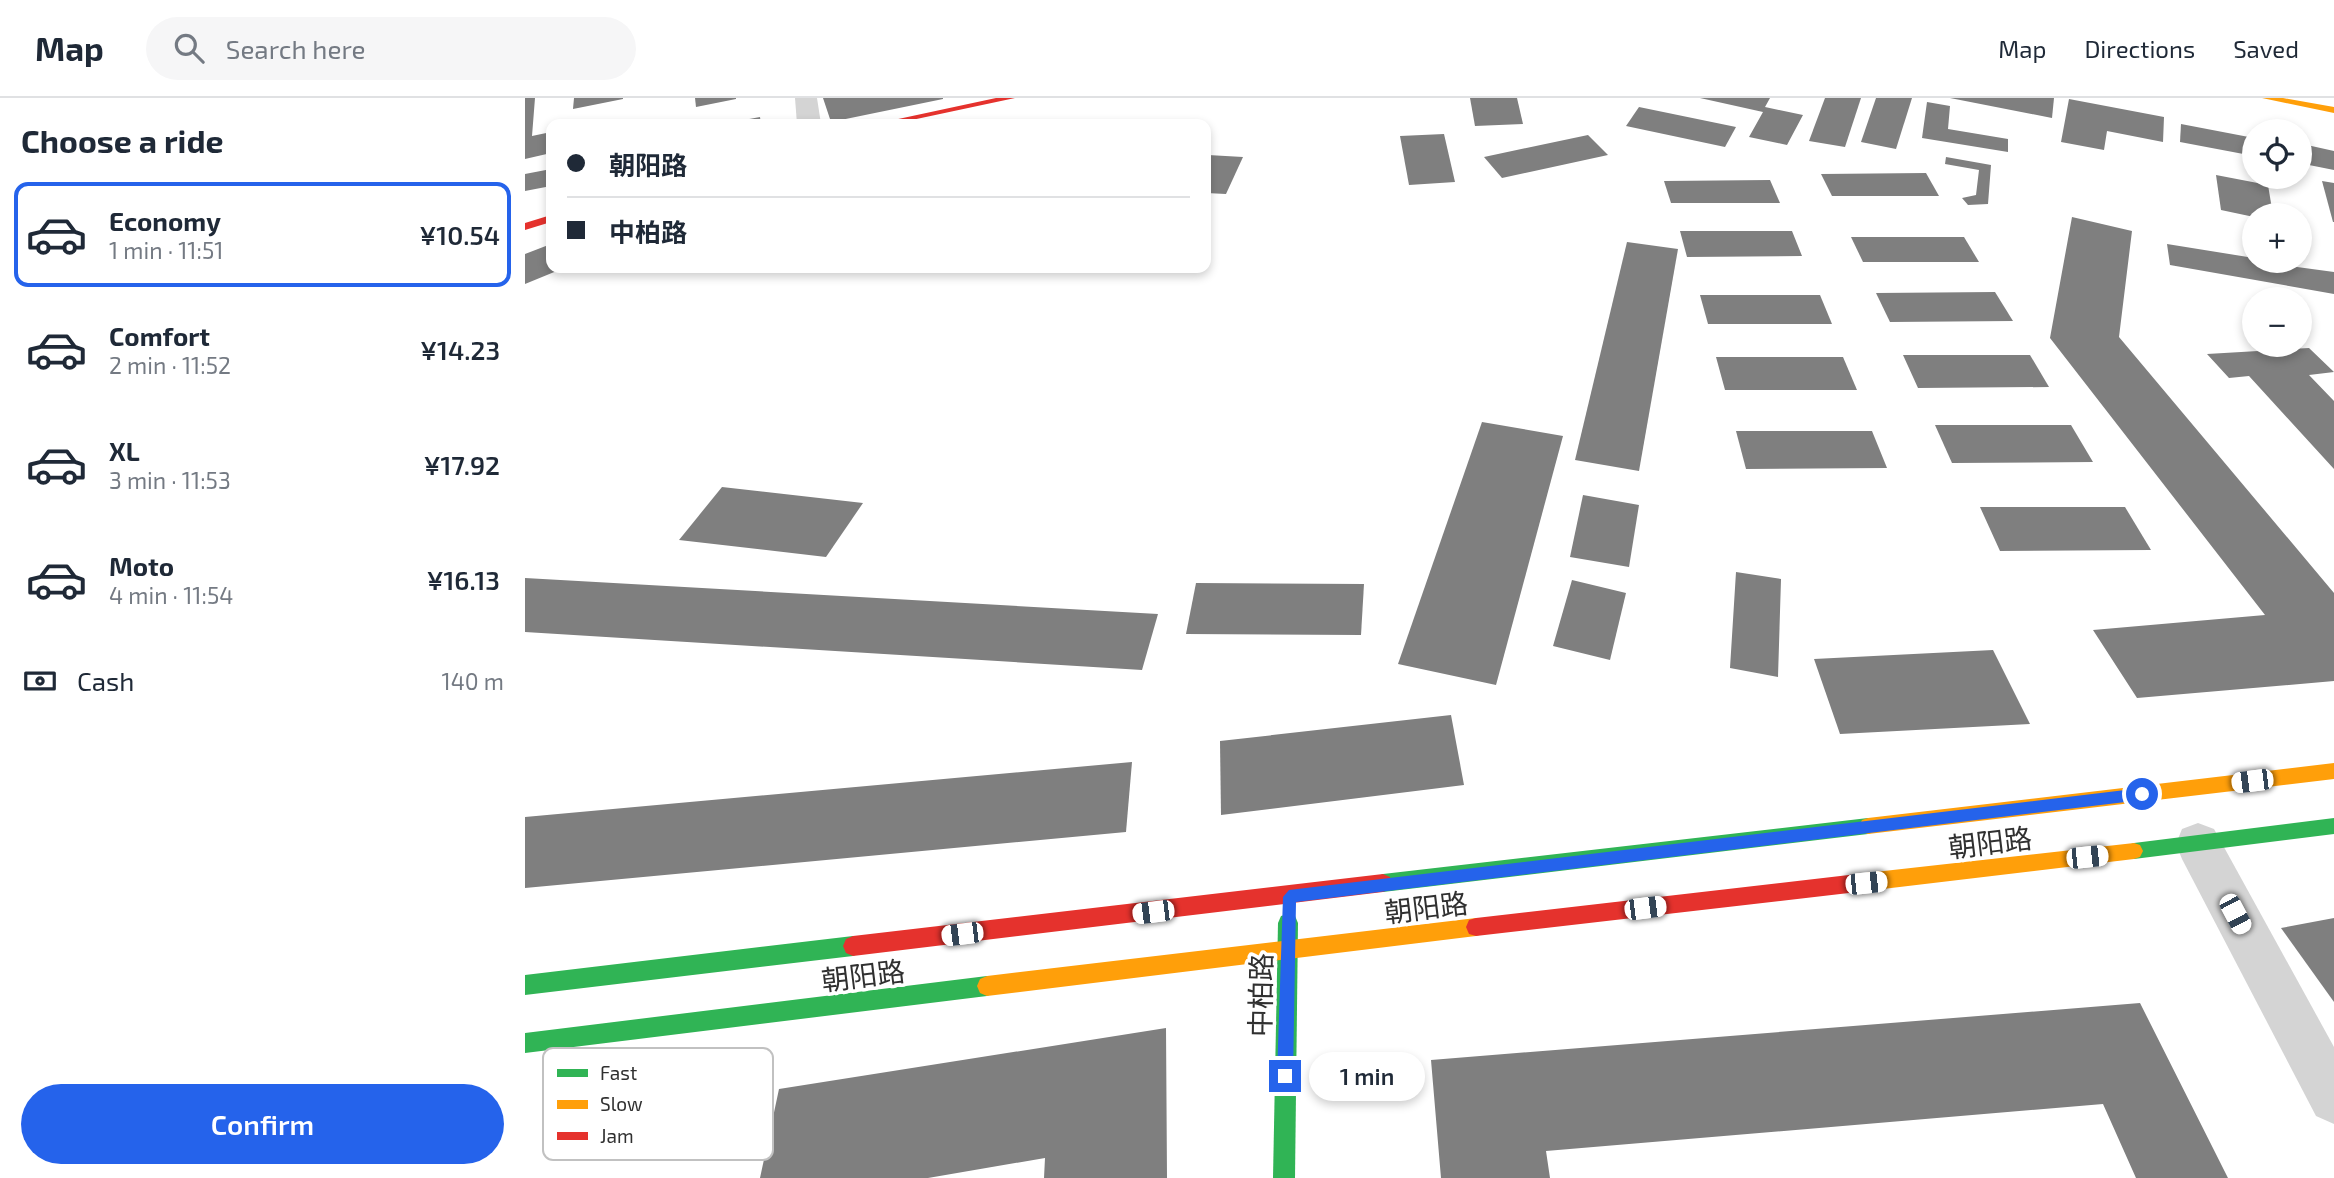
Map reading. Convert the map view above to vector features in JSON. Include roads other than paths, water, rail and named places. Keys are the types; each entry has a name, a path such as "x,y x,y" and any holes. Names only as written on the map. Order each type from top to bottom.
{"main road":[{"path":"905,119 1010,98"},
{"path":"2267,98 2334,110"},
{"path":"525,227 546,220"},
{"name":"朝阳路","path":"525,985 1289,897 2334,771"},
{"name":"朝阳路","path":"525,1042 1286,949 2334,826"},
{"name":"中柏路","path":"1284,1178 1289,897"}],"street":[{"path":"806,98 808,119"},
{"path":"2198,844 2334,1098"}]}
